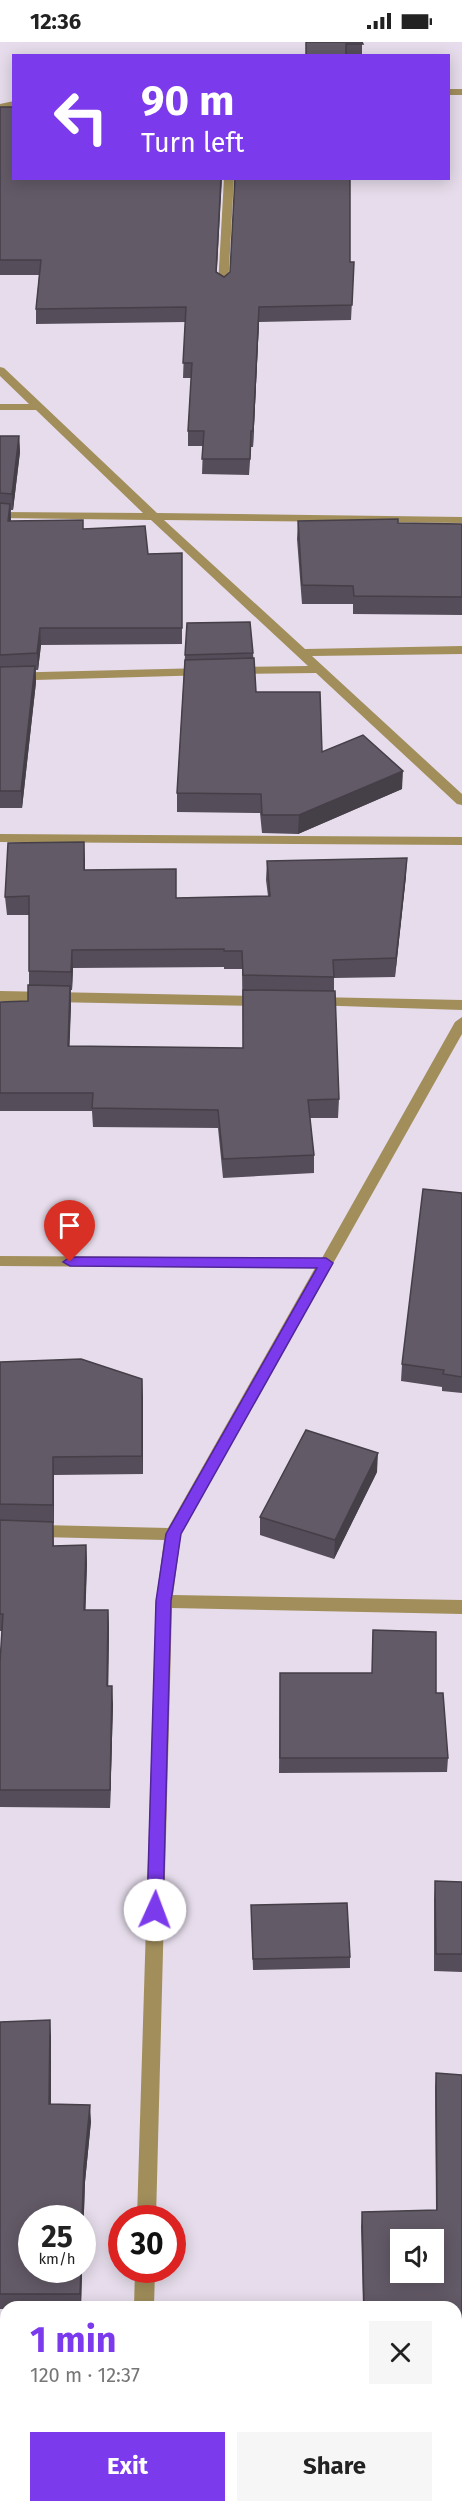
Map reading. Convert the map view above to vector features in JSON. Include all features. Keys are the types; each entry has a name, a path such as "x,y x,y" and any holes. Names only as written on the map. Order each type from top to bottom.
{"street":[{"path":"224,287 229,180"},
{"path":"0,370 154,517 462,801"},
{"path":"0,407 39,407"},
{"path":"0,516 462,520"},
{"path":"301,653 462,650"},
{"path":"0,677 319,669"},
{"path":"0,838 462,841"},
{"path":"0,996 272,1001"},
{"path":"296,1002 462,1005"},
{"path":"146,2205 164,1601 173,1534 462,1022"},
{"path":"0,1261 326,1263"},
{"path":"0,1530 173,1534"},
{"path":"164,1601 462,1607"},
{"path":"144,2301 145,2283"}],"building":[{"path":"306,42 362,42 363,44 346,44 346,54 306,54"},
{"path":"0,107 12,107 12,180 221,180 216,272 224,277 230,272 235,180 350,180 350,262 354,262 352,305 259,307 250,459 202,459 204,431 188,431 192,363 183,363 186,307 36,309 41,260 0,260"},
{"path":"0,436 19,436 12,494 0,493"},
{"path":"0,503 10,504 8,521 83,520 83,529 145,526 148,554 182,553 182,628 40,628 37,653 0,655"},
{"path":"398,519 398,523 462,524 462,597 354,596 353,586 302,585 298,521"},
{"path":"250,622 253,653 185,655 187,623"},
{"path":"254,658 256,692 320,692 322,752 363,735 403,771 299,815 262,815 261,794 177,793 185,660"},
{"path":"35,666 21,791 0,791 0,667"},
{"path":"84,842 84,870 176,869 176,898 270,896 267,861 407,858 396,958 333,960 334,977 243,975 242,951 224,951 224,949 72,950 71,972 29,971 29,896 5,897 8,843"},
{"path":"28,985 70,986 68,1046 243,1048 243,990 335,991 339,1099 308,1100 314,1155 223,1159 218,1110 92,1108 93,1093 0,1093 0,1002 28,1001"},
{"path":"423,1189 462,1193 462,1377 443,1374 444,1370 402,1364"},
{"path":"81,1359 142,1379 142,1456 53,1457 53,1505 0,1504 0,1362"},
{"path":"306,1430 378,1453 335,1540 260,1517"},
{"path":"0,1520 53,1522 53,1546 86,1545 84,1610 108,1610 107,1686 112,1686 110,1790 0,1790 0,1662 3,1614 0,1614"},
{"path":"373,1630 436,1632 436,1693 443,1693 448,1758 280,1758 280,1673 372,1673"},
{"path":"435,1881 462,1882 462,1954 436,1954"},
{"path":"347,1903 350,1957 253,1959 251,1905"},
{"path":"50,2020 49,2104 90,2105 82,2205 18,2205 18,2283 80,2283 80,2294 0,2294 0,2022"},
{"path":"436,2073 462,2075 462,2301 364,2301 362,2212 437,2210"}],"route":[{"path":"70,1262 326,1263 173,1534 164,1601 155,1910"}]}
